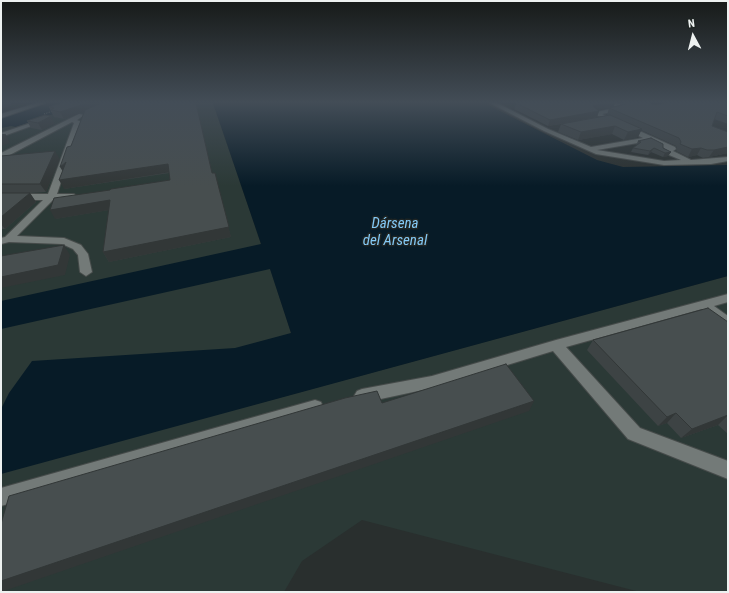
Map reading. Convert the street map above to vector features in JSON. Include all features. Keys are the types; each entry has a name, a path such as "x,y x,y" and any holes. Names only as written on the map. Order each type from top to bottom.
{"street":[{"path":"1,136 16,131"},
{"path":"3,160 51,131"},
{"path":"3,160 47,139 57,131"},
{"path":"5,240 54,193 64,155 74,131"},
{"path":"548,131 596,152 664,163 711,162 728,159"},
{"path":"634,131 648,139 672,149 665,150 690,162"},
{"path":"1,150 45,134"},
{"path":"589,149 648,139"},
{"path":"1,197 81,197"},
{"path":"5,240 64,241 77,246 83,254 86,272"},
{"path":"345,399 432,382 556,345 728,298"},
{"path":"704,305 728,322"},
{"path":"556,345 634,434 728,470"},
{"path":"1,496 330,403"}],"shaded area":[{"path":"1,131 222,131 261,244 248,273 270,268 291,333 245,407 728,276 728,592 640,592 362,520 302,561 284,592 1,592"}],"water":[{"name":"Dársena del Arsenal","path":"222,131 539,131 597,160 623,167 728,165 728,276 1,474 1,409 9,393 32,361 235,348 291,333 270,269 1,329 1,301 261,244"}],"building":[{"path":"77,131 202,131 212,173 215,173 229,227 103,252 110,200 50,210 54,198 170,180 168,164 59,180 66,162 60,167 67,147 71,146"},
{"path":"662,131 724,131 728,132 728,147 714,150 701,148 692,149 680,144 681,142 679,138"},
{"path":"651,138 663,144 663,148 671,152 665,153 654,148 650,151 633,148 641,142 638,141"},
{"path":"55,151 40,184 1,184 1,156"},
{"path":"1,193 30,193 1,217"},
{"path":"64,245 58,265 1,277 1,256"},
{"path":"708,308 728,322 728,415 692,429 676,413 667,417 593,340"},
{"path":"506,364 534,401 1,581 1,524 9,496 345,398 377,391 382,403"}]}
